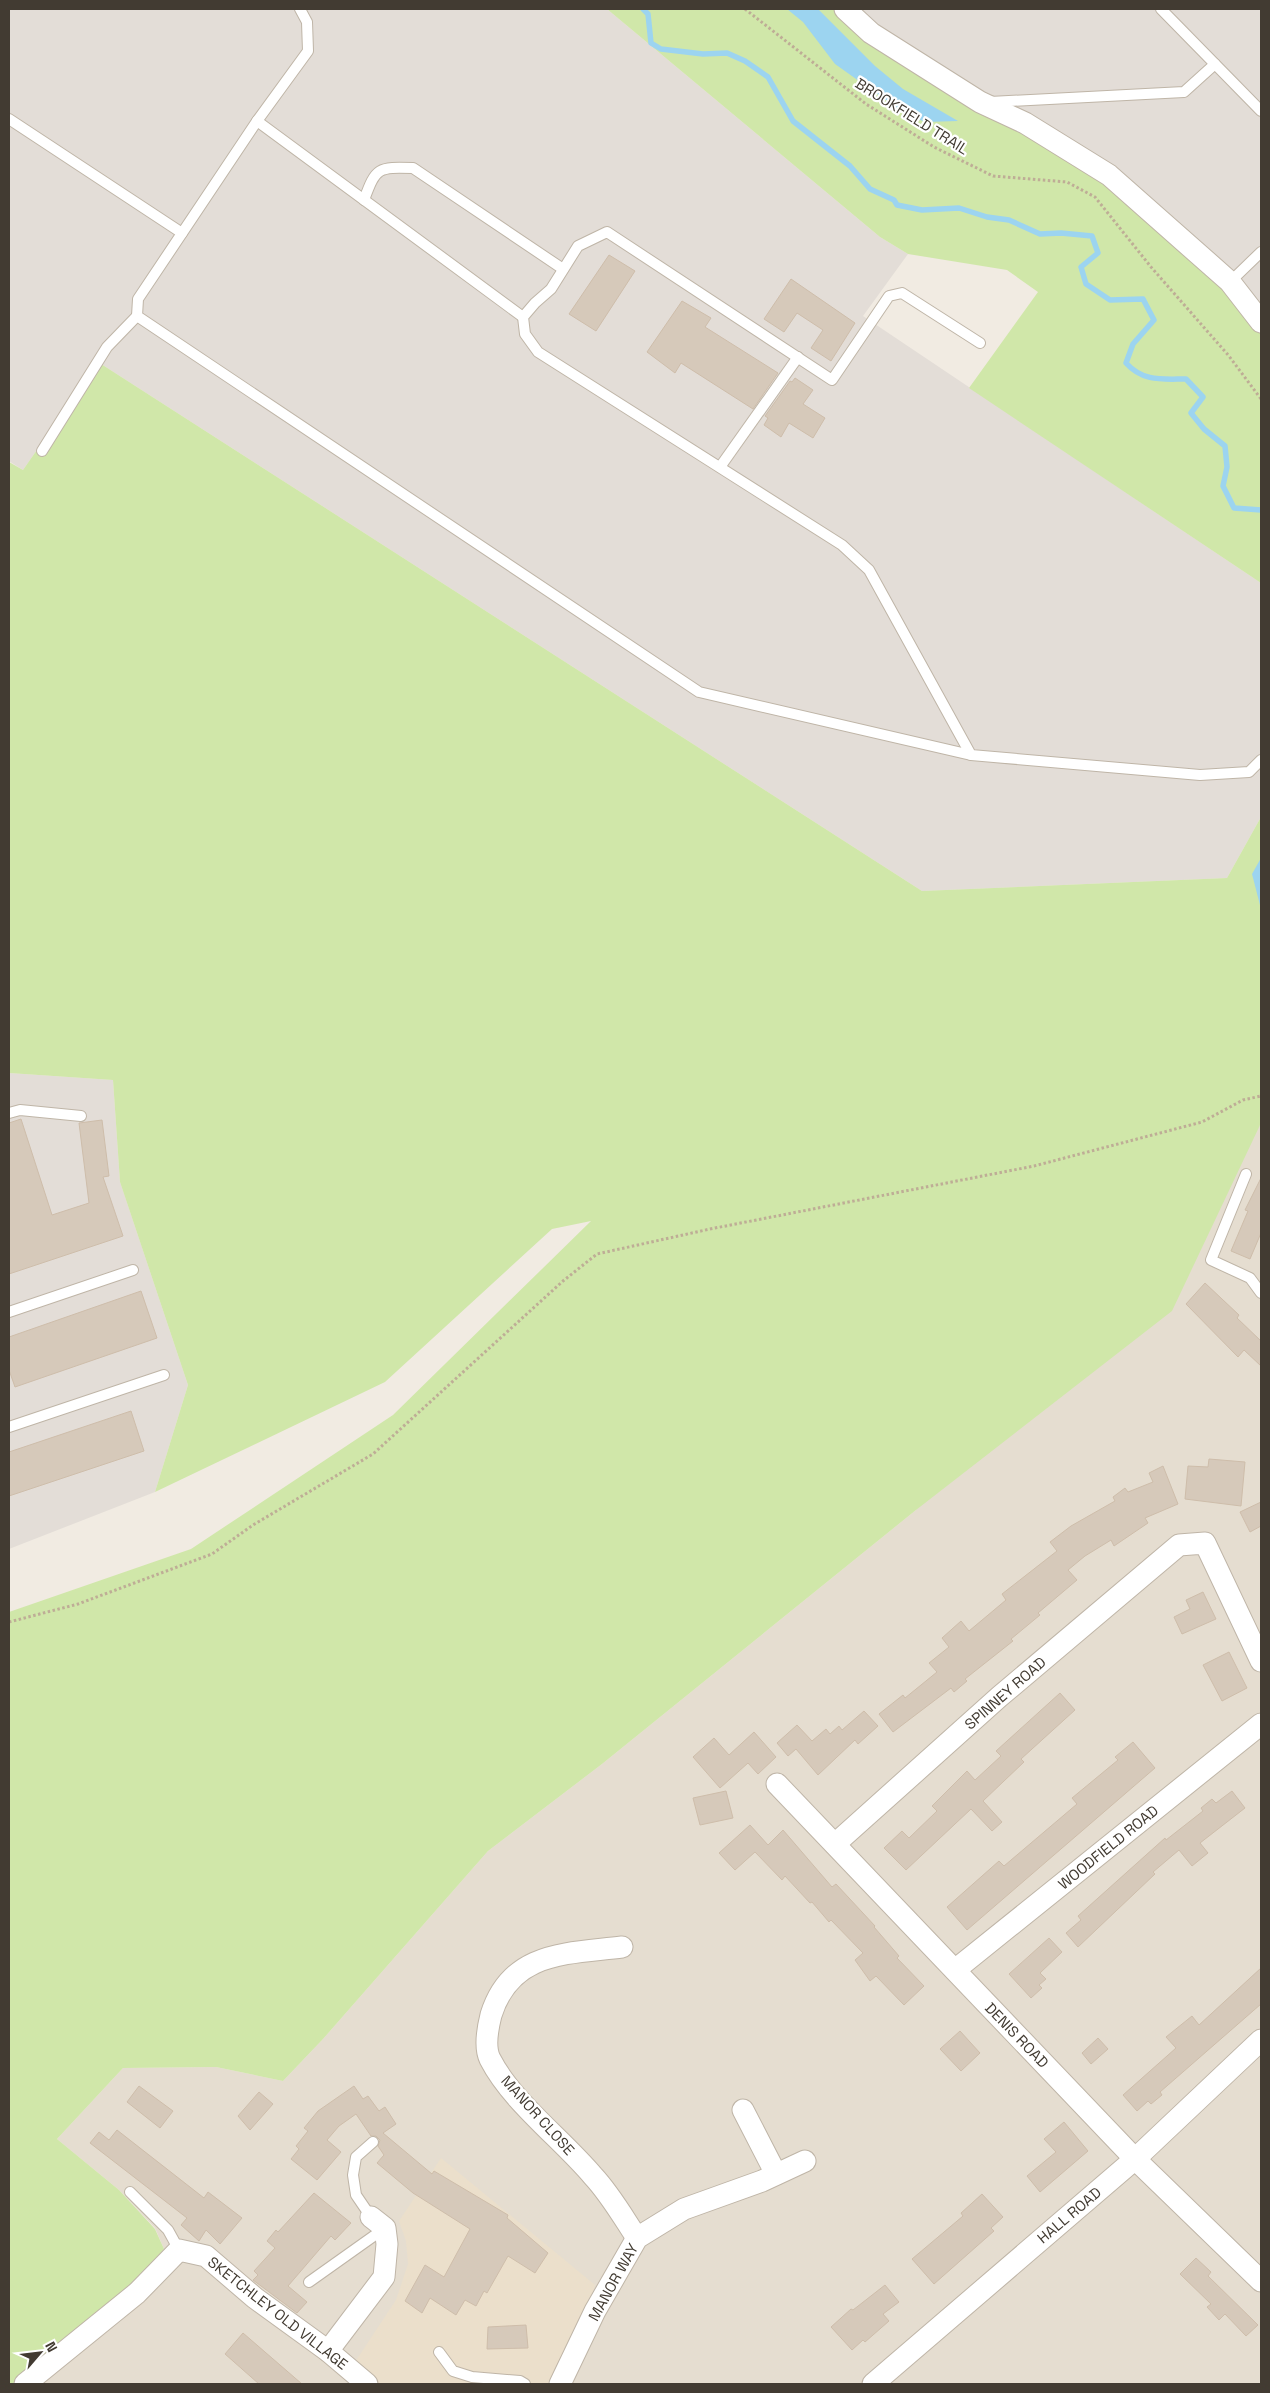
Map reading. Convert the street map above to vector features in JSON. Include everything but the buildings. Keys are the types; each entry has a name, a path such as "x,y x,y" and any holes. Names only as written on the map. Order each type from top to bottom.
{"street":[{"path":"845,9 870,33 980,102 1025,123 1109,175 1230,282 1261,322"},
{"name":"SPINNEY ROAD","path":"835,1844 999,1698 1179,1545 1205,1543 1261,1661"},
{"name":"WOODFIELD ROAD","path":"955,1970 1261,1724"},
{"name":"DENIS ROAD","path":"776,1784 1136,2159 1261,2281"},
{"name":"MANOR CLOSE","path":"622,1946 549,1956 527,1965 511,1978 496,2000 487,2029 489,2058 509,2087 595,2177 637,2238"},
{"name":"HALL ROAD","path":"872,2384 1136,2159 1261,2040"},
{"path":"743,2110 776,2174"},
{"name":"MANOR WAY","path":"560,2384 595,2311 637,2238 684,2208 776,2174 805,2161"},
{"path":"328,2351 384,2277 387,2244 378,2222"},
{"path":"25,2384 137,2293 179,2250"},
{"name":"SKETCHLEY OLD VILLAGE","path":"179,2250 206,2256 255,2298 328,2351 367,2384"}],"lane":[{"path":"42,451 107,347 136,316 138,299 308,50 307,22 300,9"},
{"path":"1161,9 1261,112"},
{"path":"980,102 1184,92 1215,64"},
{"path":"9,119 182,233"},
{"path":"258,121 523,317 525,334 538,352 842,545 869,570 971,755"},
{"path":"364,200 372,177 388,167 413,168 563,269"},
{"path":"523,317 551,289 578,246 607,232 832,380 889,296 902,293 980,343"},
{"path":"1230,282 1261,252"},
{"path":"136,316 698,692 971,755 1200,775 1249,772 1261,760"},
{"path":"720,467 798,357"},
{"path":"9,1113 20,1110 81,1116"},
{"path":"1246,1174 1211,1260 1250,1278 1261,1293"},
{"path":"9,1312 133,1270"},
{"path":"9,1427 164,1375"},
{"path":"309,2282 378,2222 356,2195 353,2175 356,2157 373,2142"},
{"path":"130,2192 168,2230 179,2250"},
{"path":"439,2352 453,2371 472,2377 520,2381 525,2384"}],"path":[{"name":"BROOKFIELD TRAIL","path":"745,9 866,104 934,147 992,176 1067,182 1095,197 1151,267 1229,356 1261,399"},
{"path":"9,1622 78,1604 212,1554 253,1525 373,1454 556,1287 597,1254 710,1229 1034,1166 1202,1122 1243,1100 1261,1096"}],"shaded area":[{"path":"9,9 607,9 880,237 908,254 863,316 1261,583 1261,817 1227,878 922,891 98,362 23,470 9,461"},
{"path":"845,9 1261,9 1261,322"},
{"path":"9,1073 113,1080 120,1182 188,1385 155,1492 9,1549"},
{"path":"1261,1123 1261,2384 40,2384 121,2321 173,2270 155,2228 119,2190 57,2139 123,2068 216,2067 283,2081 323,2039 488,1851 602,1764 916,1510 1253,1136"},
{"path":"441,2158 595,2285 584,2325 554,2384 374,2384 353,2365 396,2300 408,2264 406,2241 399,2221"}],"green space":[{"path":"607,9 845,9 1109,175 1261,322 1261,583 969,388 1038,292 1007,270 908,254 880,237"},
{"path":"98,362 922,891 1227,878 1261,817 1261,1123 1172,1311 916,1510 602,1764 488,1851 323,2039 283,2081 216,2067 123,2068 57,2139 119,2190 155,2229 164,2249 135,2285 12,2384 9,2384 9,1612 191,1549 393,1415 591,1221 552,1229 385,1382 155,1492 188,1385 120,1182 113,1080 9,1073 9,462 23,470"}],"water":[{"path":"787,9 818,9 875,66 903,89 958,121 925,122 904,113 835,64 803,22"},
{"path":"1261,858 1261,909 1252,874"}],"waterway":[{"path":"643,9 648,14 651,43 661,49 703,54 727,53 745,61 768,77 793,121 850,166 870,189 894,200 897,205 922,210 959,208 987,217 1009,220 1040,234 1061,233 1092,236 1098,253 1081,267 1086,284 1110,300 1143,299 1154,320 1133,344 1126,363 1139,374 1153,378 1186,379 1203,397 1191,413 1204,429 1225,446 1227,467 1223,486 1234,508 1261,510"}]}
